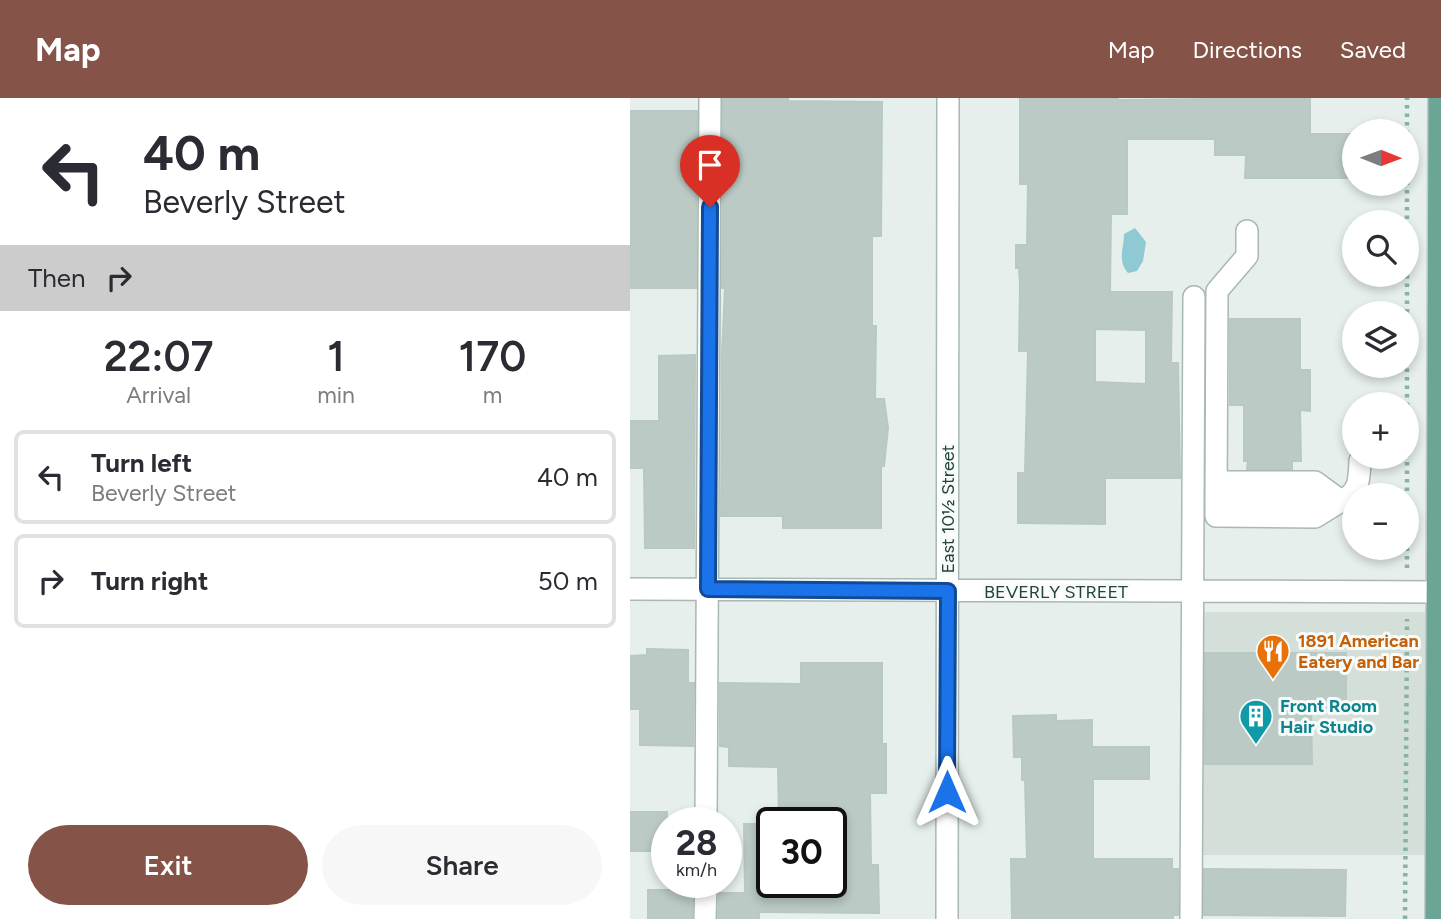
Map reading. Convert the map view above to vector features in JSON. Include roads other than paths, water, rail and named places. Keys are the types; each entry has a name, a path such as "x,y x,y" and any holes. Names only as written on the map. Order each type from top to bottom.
{"main road":[{"path":"1436,919 1440,592 1439,98"}],"street":[{"path":"706,807 710,98"},
{"name":"East 10½ Street","path":"947,919 948,98"},
{"path":"1216,491 1315,482 1342,501 1315,517 1216,516 1216,491 1217,291 1247,256 1247,231"},
{"path":"1191,919 1194,297"},
{"name":"BEVERLY STREET","path":"630,589 1440,592"},
{"path":"705,919 706,898"}],"water":[{"path":"1135,228 1146,242 1143,261 1137,271 1128,273 1122,259 1124,234"}],"place":[{"name":"1891 American Eatery and Bar","path":"1273,681"},
{"name":"Front Room Hair Studio","path":"1256,746"}]}
